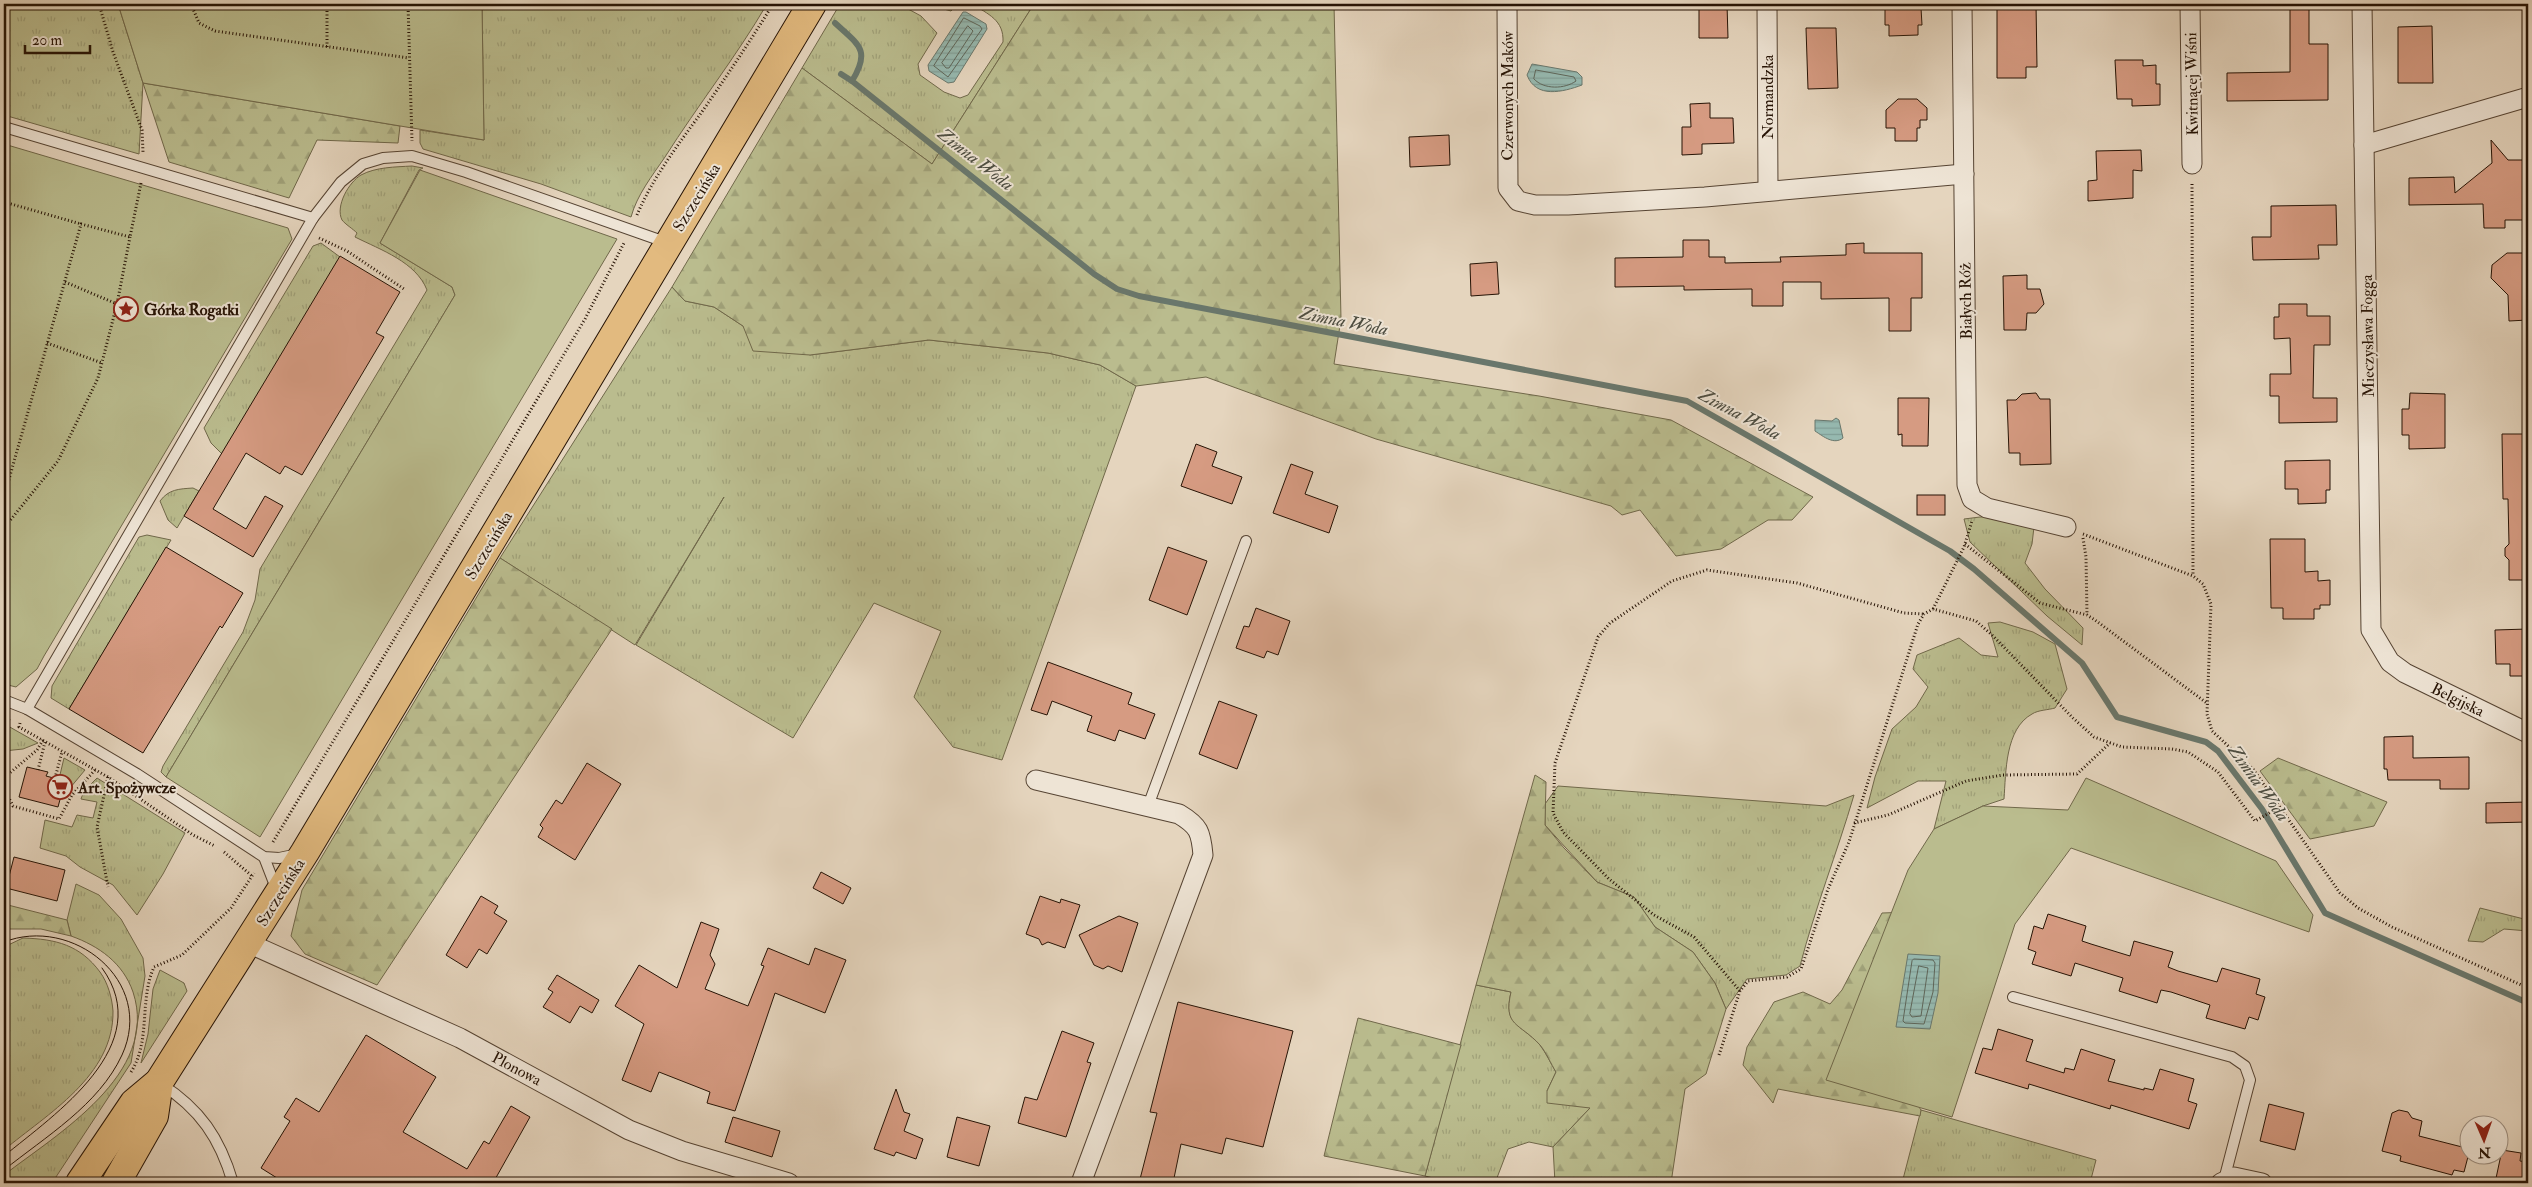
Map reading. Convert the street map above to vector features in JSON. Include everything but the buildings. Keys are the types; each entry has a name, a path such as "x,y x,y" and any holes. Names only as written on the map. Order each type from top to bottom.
{"main road":[{"name":"Szczecińska","path":"80,1183 134,1103 159,1082 278,896 812,4"},
{"name":"Szczecińska","path":"116,1183 154,1116 159,1082"}],"street":[{"name":"Czerwonych Maków","path":"1507,4 1508,188 1518,201 1535,205 1705,197 1768,190"},
{"name":"Normandzka","path":"1767,4 1768,190"},
{"name":"Białych Róż","path":"1962,4 1967,485 1972,499 1977,502"},
{"name":"Kwitnącej Wiśni","path":"2190,4 2192,164"},
{"name":"Mieczysława Fogga","path":"2362,4 2371,630 2390,662"},
{"path":"2364,145 2528,97"},
{"path":"1768,190 1964,174"},
{"path":"1977,502 1987,508 2074,531"},
{"name":"Belgijska","path":"2390,662 2405,673 2528,733"},
{"path":"1036,780 1179,814 1194,823 1201,838 1203,855 1081,1183"},
{"name":"Plonowa","path":"248,943 460,1038 629,1130 658,1142 789,1183"},
{"path":"2226,1180 2262,1183"}],"lane":[{"path":"4,126 313,218"},
{"path":"27,709 313,218 341,182 363,164 383,158 412,156 448,166 668,243"},
{"path":"1148,806 1246,541"},
{"path":"4,700 27,709 108,757 264,857 279,858 305,852"},
{"path":"264,857 271,870 278,896"},
{"path":"2013,997 2232,1057 2245,1066 2250,1080 2226,1180"},
{"path":"159,1082 180,1096 205,1121 233,1183"}],"path":[{"path":"4,528 58,461 98,378 117,304 144,168 142,130 113,52 100,4"},
{"path":"192,4 199,24 208,29 409,58"},
{"path":"327,4 327,47"},
{"path":"408,4 412,156"},
{"path":"129,1074 135,1066 141,1042 144,1009 154,967 182,955 231,908 252,876 585,319 650,189 680,142 744,53 773,4"},
{"path":"2192,164 2193,576"},
{"path":"4,202 130,237"},
{"path":"4,497 81,224"},
{"path":"347,251 404,289"},
{"path":"65,282 117,304"},
{"path":"47,344 102,363"},
{"path":"1719,1055 1740,992 1748,981 1787,977 1801,969 1828,889 1849,842 1918,624 1924,614 1933,609 1965,546 1977,502"},
{"path":"2074,531 2193,576 2203,584 2211,604 2207,714 2212,731 2253,769 2340,893 2358,908 2392,926 2528,988"},
{"path":"2074,531 2086,557 2087,615"},
{"path":"1965,546 2040,603 2087,615 2208,704"},
{"path":"1740,992 1694,937 1654,915 1610,879 1563,832 1553,813 1555,763 1598,637 1610,623 1672,581 1707,570 1796,583 1904,613 1924,614"},
{"path":"1933,609 1976,621 2094,737 2122,746 2172,749 2188,752 2218,772 2255,821 2280,807"},
{"path":"12,717 21,721 19,727 108,777 193,834 222,850 252,876"},
{"path":"53,724 37,750 5,776 5,790 13,806 59,818 72,795 108,757"},
{"path":"38,770 43,741"},
{"path":"1854,823 1888,815 1966,781 2003,775 2077,774 2110,743"},
{"path":"56,778 62,752"},
{"path":"108,777 98,832 108,887"}],"green space":[{"path":"4,4 118,4 143,83 139,154 4,115"},
{"path":"118,4 482,4 484,140 143,83"},
{"path":"482,4 767,4 743,43 645,186 631,217 541,184 423,149 420,143 420,130 484,140"},
{"path":"840,4 899,4 921,16 937,33 918,64 920,75 944,92 960,98 968,95 1003,42 1001,28 994,18 972,4 1034,4 932,164 802,68"},
{"path":"926,4 958,4 951,11"},
{"path":"1034,4 1334,4 1341,319 1334,364 1539,396 1671,420 1813,497 1792,520 1768,520 1721,549 1676,556 1640,510 1622,515 1611,506 1376,439 1206,377 1136,386 1100,365 1048,353 929,340 810,355 753,351 743,326 714,307 685,301 672,287 802,68 932,164"},
{"path":"143,83 400,126 398,143 317,140 289,198 169,162"},
{"path":"4,144 288,228 292,239 37,669 16,687 4,684 4,666 6,666 9,656 4,654"},
{"path":"412,166 423,168 419,170 380,243 452,287 455,295 166,777 161,772 163,766 243,632 255,600 260,569 427,290 422,280 406,264 355,237 357,233 343,222 340,214 344,195 356,178 367,172 379,169"},
{"path":"420,170 617,239 260,837 166,777 455,295 452,287 380,243"},
{"path":"321,243 340,257 222,454 211,443 204,428 313,246"},
{"path":"672,287 685,301 714,307 743,326 810,355 929,340 1048,353 1100,365 1136,386 1002,760 953,747 914,697 941,631 874,603 793,738 636,645 724,497 635,645 500,558"},
{"path":"193,488 199,491 177,528 168,520 160,501 171,492 179,489"},
{"path":"2002,517 2034,527 2032,544 2025,563 2045,589 2083,628 2082,645 2047,616 1970,542 1964,519"},
{"path":"147,535 171,540 69,709 51,698 52,686 139,537"},
{"path":"500,558 612,629 377,985 305,954 291,936 302,890"},
{"path":"2000,622 2033,632 2055,644 2067,689 2055,708 2032,714 2023,721 2017,730 2009,752 2004,799 1983,806 1934,829 1946,781 1918,781 1867,808 1875,777 1892,729 1916,707 1928,687 1913,669 1917,655 1959,638 1981,655 1998,657 1988,623"},
{"path":"4,716 10,719 8,726 38,743 23,749 4,751"},
{"path":"64,758 85,770 60,800 65,781 59,779"},
{"path":"2278,758 2387,802 2374,826 2310,839 2260,771"},
{"path":"1535,775 1546,782 1545,825 1597,882 1634,897 1655,927 1693,952 1715,983 1726,1009 1706,1074 1685,1089 1671,1183 1555,1183 1553,1147 1590,1108 1547,1103 1547,1091 1556,1072 1540,1045 1511,1018 1509,1003 1511,992 1476,985"},
{"path":"97,778 185,833 163,874 137,915 113,885 80,867 66,856 40,848 45,820 72,827 77,815 93,818 97,802 81,799 84,791"},
{"path":"2086,778 2276,861 2313,915 2309,932 2071,848 2015,924 1952,1117 1826,1080 1908,870 1934,829 1983,806 2068,810"},
{"path":"1558,786 1826,806 1854,795 1812,923 1800,966 1786,975 1747,979 1726,1009 1715,983 1693,952 1655,927 1634,897 1597,882 1545,825 1545,804"},
{"path":"76,884 99,895 121,919 143,958 145,976 131,1063 52,1183 4,1183 4,1175 75,1121 98,1099 118,1075 132,1049 137,1022 133,992 129,982 123,972 109,957 91,945 71,936 67,920"},
{"path":"4,904 67,920 71,936 41,929 4,929"},
{"path":"2480,908 2528,920 2528,931 2504,929 2483,942 2468,941"},
{"path":"1911,912 1903,1083 1921,1110 1920,1116 1778,1089 1773,1103 1743,1065 1747,1047 1774,1002 1803,992 1830,1004 1842,990 1882,913"},
{"path":"23,938 57,942 84,955 100,972 105,981 111,996 113,1011 110,1034 102,1055 90,1074 58,1107 4,1150 4,947"},
{"path":"160,970 184,983 187,991 141,1063 148,1034 153,989"},
{"path":"1476,985 1511,992 1509,1012 1511,1018 1540,1045 1556,1072 1547,1091 1590,1108 1553,1147 1529,1142 1508,1149 1495,1183 1453,1183 1425,1176"},
{"path":"1358,1018 1461,1045 1425,1176 1324,1156"},
{"path":"1921,1110 2096,1160 2090,1183 1902,1183"}],"water":[{"path":"963,12 986,24 987,29 954,82 948,83 929,71 928,65"},
{"path":"1532,64 1577,72 1582,77 1582,85 1567,90 1543,91 1531,83 1527,75"},
{"path":"1836,418 1839,420 1843,438 1840,440 1836,441 1825,438 1815,431 1815,420 1832,421"},
{"path":"1908,954 1940,956 1938,993 1930,1029 1896,1027"}],"waterway":[{"name":"Zimna Woda","path":"835,23 860,49 861,62 852,81 1094,274 1117,289 1139,296 1687,401 1950,551 1974,569 2082,663 2117,717 2206,742 2218,751 2262,809 2325,913 2528,1003"},
{"path":"841,74 852,81"}],"tram line":[{"path":"4,942 30,936 56,938 80,946 101,961 118,980 127,1002 129,1028 122,1055 100,1089 70,1119 4,1170"},
{"path":"4,1156 49,1120 72,1098 93,1075 109,1050 117,1024 116,996 102,968"}],"place":[{"name":"Górka Rogatki","path":"126,309"},
{"name":"Art. Spożywcze","path":"60,787"}]}
